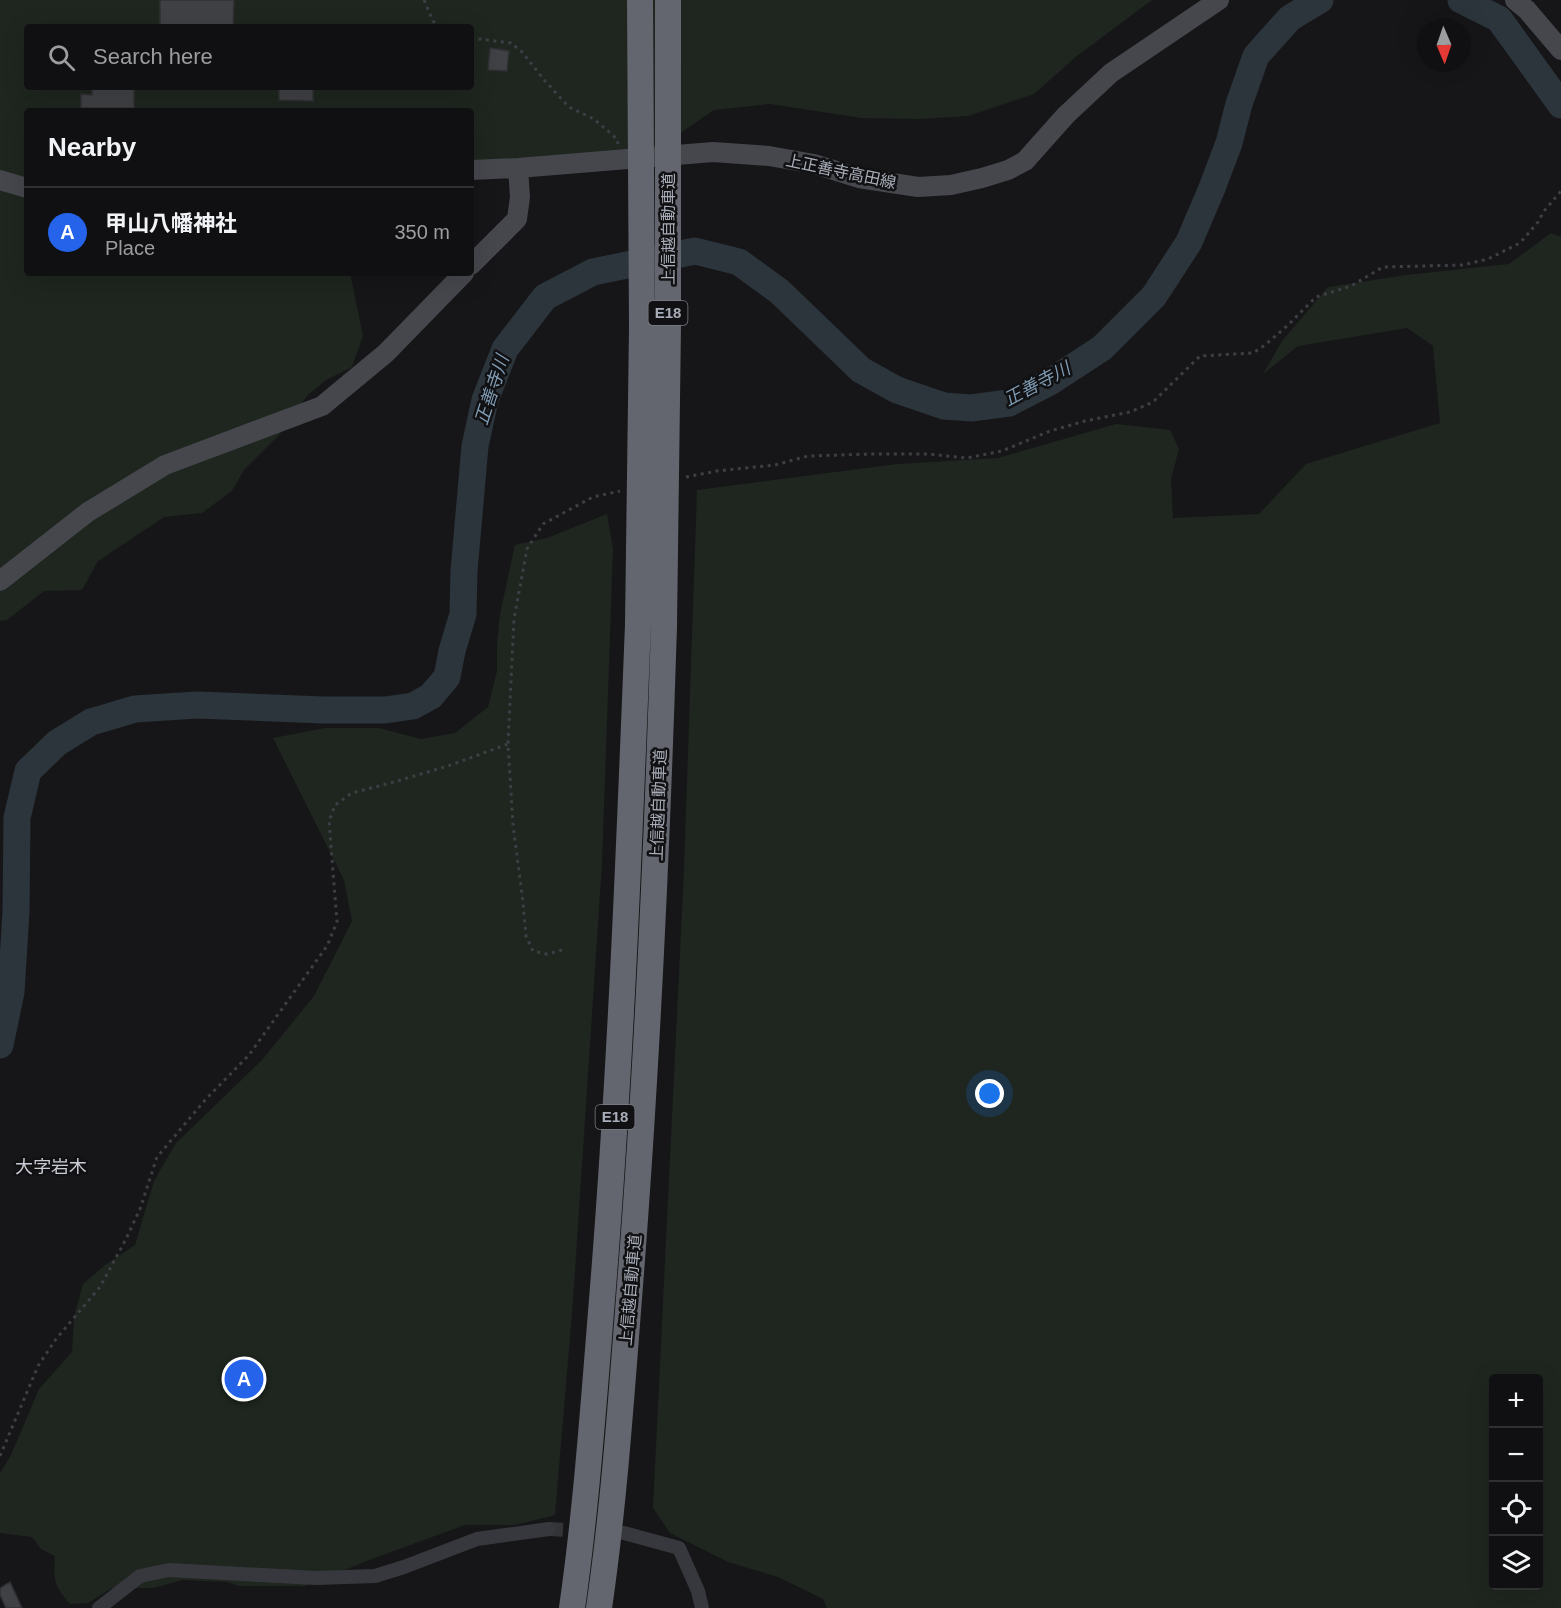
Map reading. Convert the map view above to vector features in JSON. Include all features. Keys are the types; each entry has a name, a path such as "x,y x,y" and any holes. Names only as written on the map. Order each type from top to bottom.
{"highway":[{"name":"上信越自動車道","path":"572,1608 592,1428 609,1218 622,999 638,624 642,328 640,0"},
{"name":"上信越自動車道","path":"599,1608 618,1434 635,1223 650,986 658,800 664,626 668,325 668,0"}],"main road":[{"name":"上正善寺高田線","path":"474,170 713,152 769,156 814,164 859,178 918,187 951,185 982,178 1008,170 1025,161 1066,115 1111,74 1219,0"},
{"path":"1515,0 1527,10 1561,50"},
{"path":"474,263 517,219 520,197 518,168"},
{"path":"0,180 24,187"},
{"path":"0,581 88,512 165,465 322,406 386,353 461,276"}],"street":[{"path":"99,1608 140,1576 169,1570 316,1578 375,1576 477,1539 549,1529"},
{"path":"624,1533 679,1548 698,1591 702,1608"}],"path":[{"path":"424,0 436,24"},
{"path":"474,38 511,43 522,52 569,106 594,119 617,139 622,160"},
{"path":"683,478 717,471 775,465 808,456 928,454 967,458 1002,451 1050,431 1085,421 1130,412 1153,402 1200,356 1253,353 1287,326 1316,297 1351,286 1383,267 1463,265 1488,259 1520,243 1561,190"},
{"path":"562,950 547,954 533,951 526,936 513,825 508,744 514,620 527,549 543,524 593,497 627,490"},
{"path":"0,1456 38,1366 56,1339 100,1287 126,1239 140,1209 157,1157 249,1054 327,946 337,922 329,821 335,805 352,793 448,766 508,744"}],"shaded area":[{"path":"0,0 1152,0 1077,56 1034,94 968,116 919,119 861,118 770,104 714,110 663,145 616,155 474,174 474,108 24,108 24,276 351,276 363,336 352,367 326,380 307,396 279,435 244,470 232,491 202,513 164,517 98,561 82,590 44,591 7,620 0,621"},
{"path":"1551,233 1561,237 1561,1608 827,1608 823,1599 778,1577 728,1562 670,1533 653,1508 684,870 697,490 897,464 998,458 1116,424 1170,430 1179,449 1171,479 1173,518 1259,514 1306,464 1440,423 1433,346 1407,328 1298,346 1263,374 1282,341 1328,287 1406,275 1509,264"},
{"path":"607,514 613,549 602,864 573,1301 555,1515 516,1525 465,1525 305,1586 239,1586 227,1582 182,1580 154,1588 112,1588 88,1603 70,1604 56,1582 55,1556 41,1549 32,1537 0,1533 0,1473 11,1455 39,1389 72,1352 74,1317 83,1284 105,1265 135,1245 154,1181 176,1143 262,1060 314,996 352,921 344,880 273,738 325,728 379,728 421,739 455,733 488,707 497,671 500,614 515,545 547,538"}],"building":[{"path":"160,0 234,0 233,24 160,24"},
{"path":"490,48 509,51 507,71 488,70"},
{"path":"92,90 134,90 134,108 81,108 81,94 92,95"},
{"path":"279,90 313,90 313,101 279,100"},
{"path":"10,1582 22,1608 6,1608 0,1595 0,1588"}],"waterway":[{"name":"正善寺川","path":"0,1045 11,992 16,912 17,818 28,771 57,743 91,722 135,709 197,705 385,710 413,706 431,696 447,677 463,614 464,571 475,446 485,400 505,349 545,297 593,272 695,251 739,262 780,292 861,370 897,390 944,406 971,408 1009,403 1050,382 1102,348 1154,296 1189,242 1212,188 1229,143 1239,104 1256,56 1290,18 1320,0"},
{"name":"正善寺川","path":"1461,0 1499,19 1561,105"}],"tunnel":[{"path":"549,1529 586,1531"}],"place":[{"name":"甲山八幡神社","path":"244,1379"}],"district":[{"name":"大字岩木","path":"51,1167"}]}
